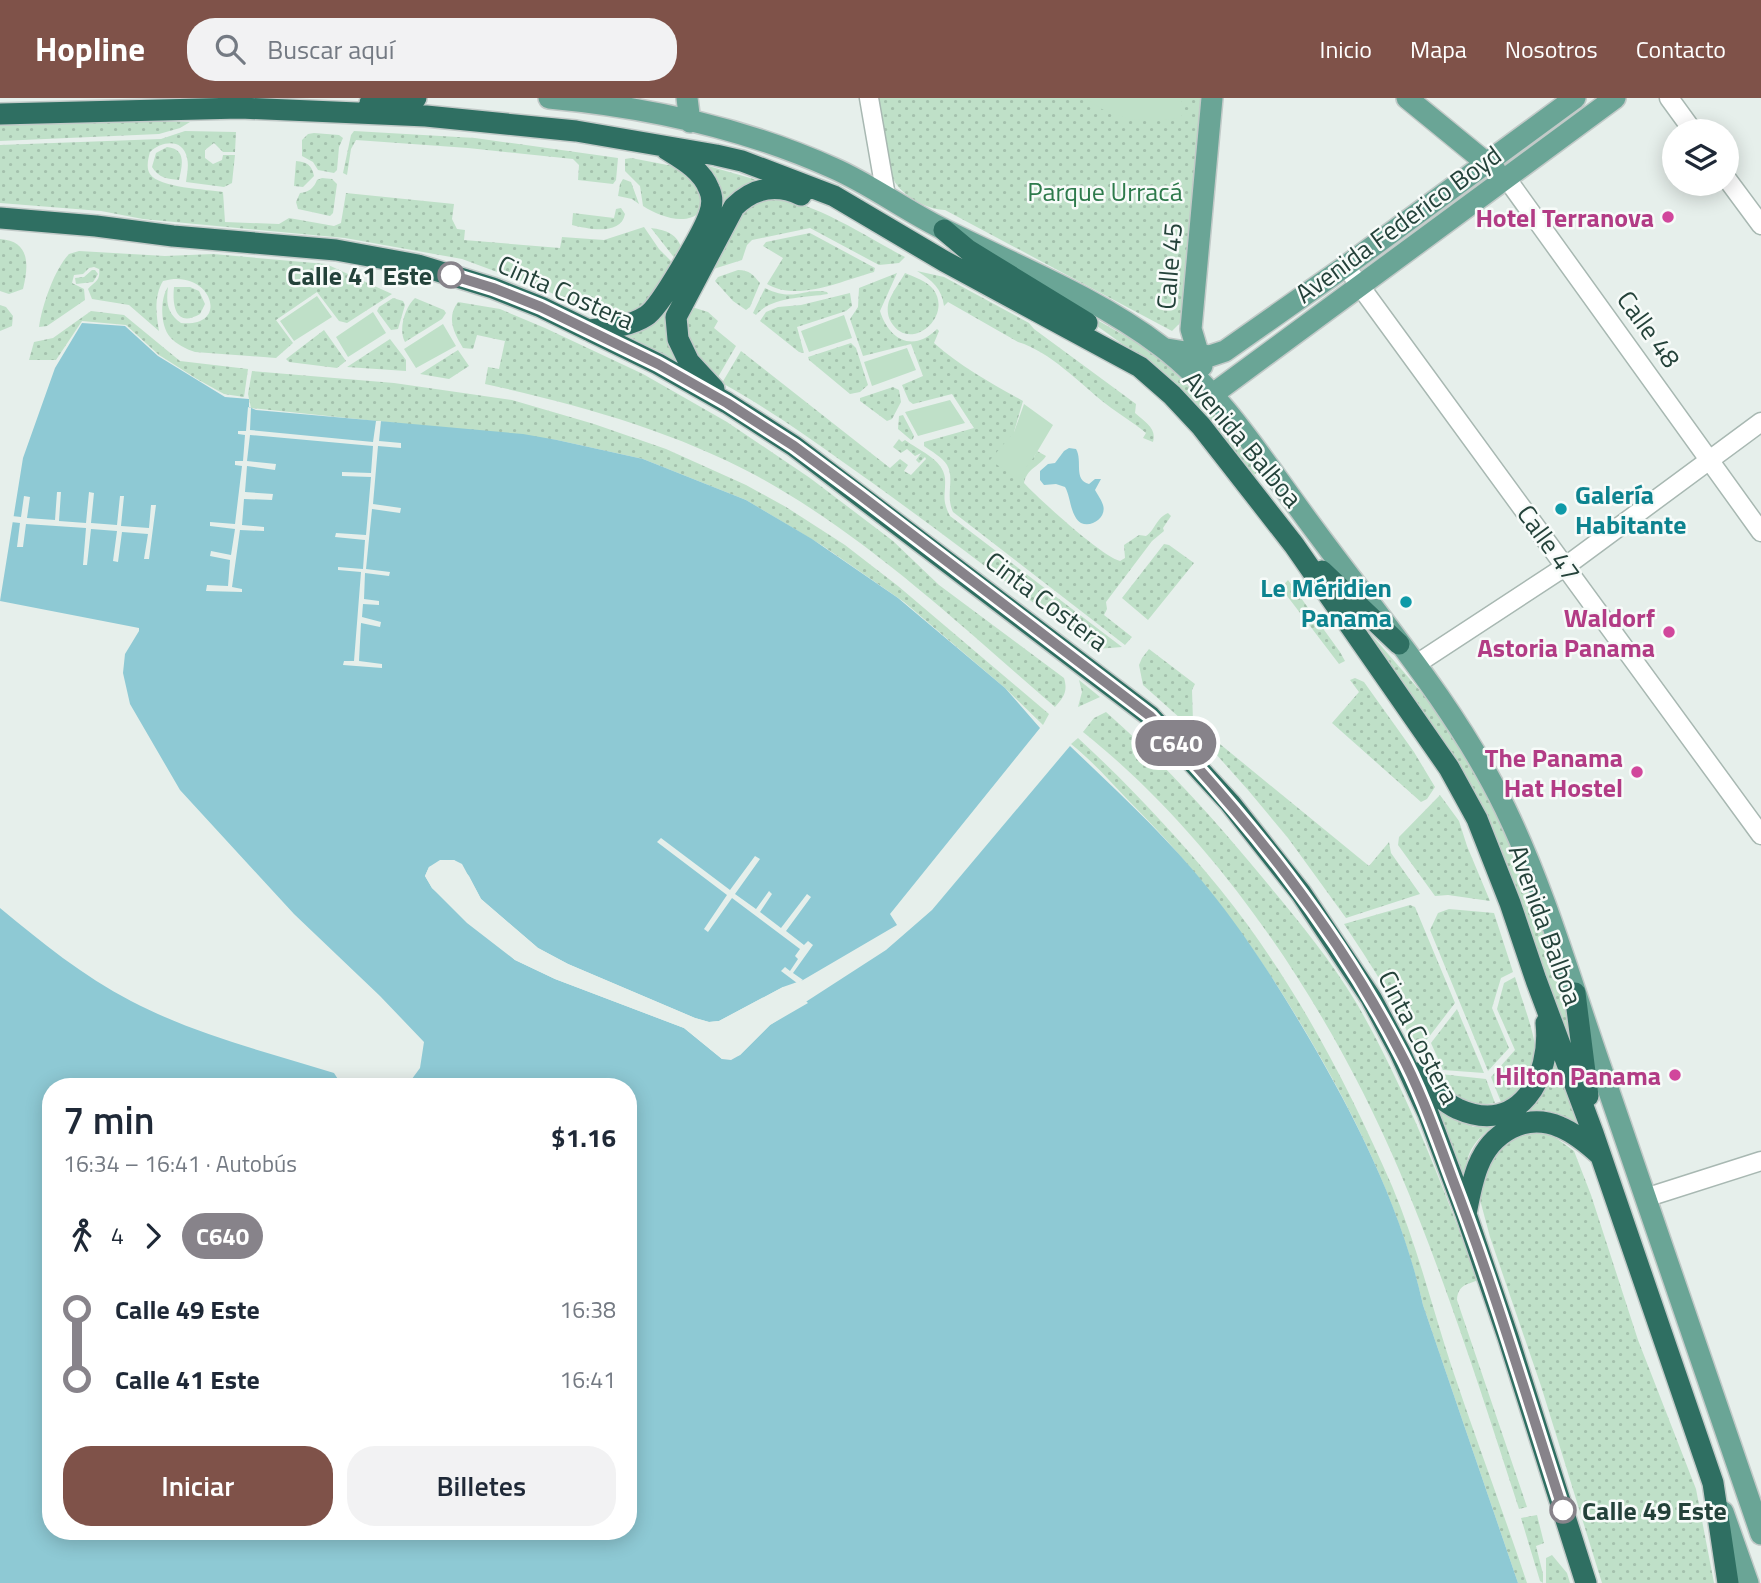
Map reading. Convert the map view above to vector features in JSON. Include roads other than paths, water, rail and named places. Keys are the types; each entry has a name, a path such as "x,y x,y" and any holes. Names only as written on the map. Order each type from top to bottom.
{"highway":[{"path":"284,109 416,98"},
{"name":"Avenida Balboa","path":"0,114 206,108 284,109 518,123 622,137 716,155 764,169 834,196 944,261 1140,367 1201,426 1294,545 1449,768 1477,819 1593,1133 1713,1483 1728,1583"},
{"path":"588,330 617,327 648,316 661,302 709,218 712,200 710,189 703,178 682,159 656,144"},
{"path":"727,403 689,362 678,339 676,317 734,207 746,196 774,188 795,192 864,223 894,231"},
{"name":"Cinta Costera","path":"0,218 335,250 418,265 493,288 541,307 658,364 727,403 794,446 1150,716 1230,803 1301,893 1371,998 1400,1052 1428,1113 1466,1214 1585,1581"},
{"path":"944,230 968,250 1084,321 1140,367"},
{"path":"1294,545 1399,644"},
{"path":"1400,1052 1437,1095 1456,1108 1483,1115 1503,1112 1518,1105 1537,1084 1546,1061 1546,1017 1536,980"},
{"path":"1575,993 1593,1133"},
{"path":"1466,1214 1474,1176 1482,1156 1492,1141 1510,1128 1536,1122 1553,1124 1580,1138 1600,1155"}],"main road":[{"name":"Avenida Balboa","path":"549,98 644,110 740,134 793,151 837,170 944,230 1107,310 1165,349"},
{"path":"687,98 690,121"},
{"name":"Calle 45","path":"1212,98 1191,328 1194,364 1213,394"},
{"name":"Calle 48","path":"1407,98 1507,180"},
{"name":"Avenida Federico Boyd","path":"1165,349 1194,364 1225,351 1346,266 1574,98"},
{"name":"Avenida Federico Boyd","path":"1213,394 1615,98"},
{"name":"Avenida Balboa","path":"1213,394 1415,665 1479,758 1504,806 1524,850 1575,993 1761,1534"},
{"name":"Avenida Balboa","path":"1713,1483 1748,1583"}],"street":[{"path":"869,98 886,196"},
{"path":"1669,98 1684,119"},
{"name":"Calle 48","path":"1507,180 1761,532"},
{"path":"1739,195 1761,225"},
{"name":"Calle 47","path":"1346,266 1761,835"},
{"path":"1415,665 1566,566 1761,422"},
{"path":"1646,1198 1761,1161"}],"water":[{"path":"82,323 125,326 158,356 225,397 249,399 249,407 256,410 523,434 643,459 746,500 812,539 898,598 1005,688 1040,728 890,914 897,925 803,980 783,987 719,1021 709,1022 568,964 538,948 481,899 469,876 454,860 429,867 425,876 432,888 515,960 555,979 684,1028 722,1059 740,1055 770,1025 886,950 932,910 1070,746 1158,832 1220,903 1279,988 1338,1090 1373,1159 1402,1231 1423,1305 1518,1583 0,1583 0,908 79,970 131,1001 205,1033 334,1073 337,1078 42,1078 42,1540 637,1540 637,1078 413,1078 420,1068 424,1042 294,914 180,790 130,704 123,673 125,654 139,628 0,601 23,458 55,368"},
{"path":"1069,448 1076,449 1081,479 1084,482 1089,484 1095,479 1101,479 1095,490 1104,509 1101,517 1094,523 1085,524 1077,520 1065,487 1056,484 1044,485 1040,480 1040,471 1048,464 1055,463"}],"place":[{"name":"Hotel Terranova","path":"1668,217"},
{"name":"Calle 41 Este","path":"451,275"},
{"name":"Galería Habitante","path":"1561,509"},
{"name":"Le Méridien Panama","path":"1406,602"},
{"name":"Waldorf Astoria Panama","path":"1669,632"},
{"name":"The Panama Hat Hostel","path":"1637,772"},
{"name":"Hilton Panama","path":"1675,1075"},
{"name":"Calle 49 Este","path":"1563,1510"}],"park label":[{"name":"Parque Urracá","path":"1105,191"}]}
